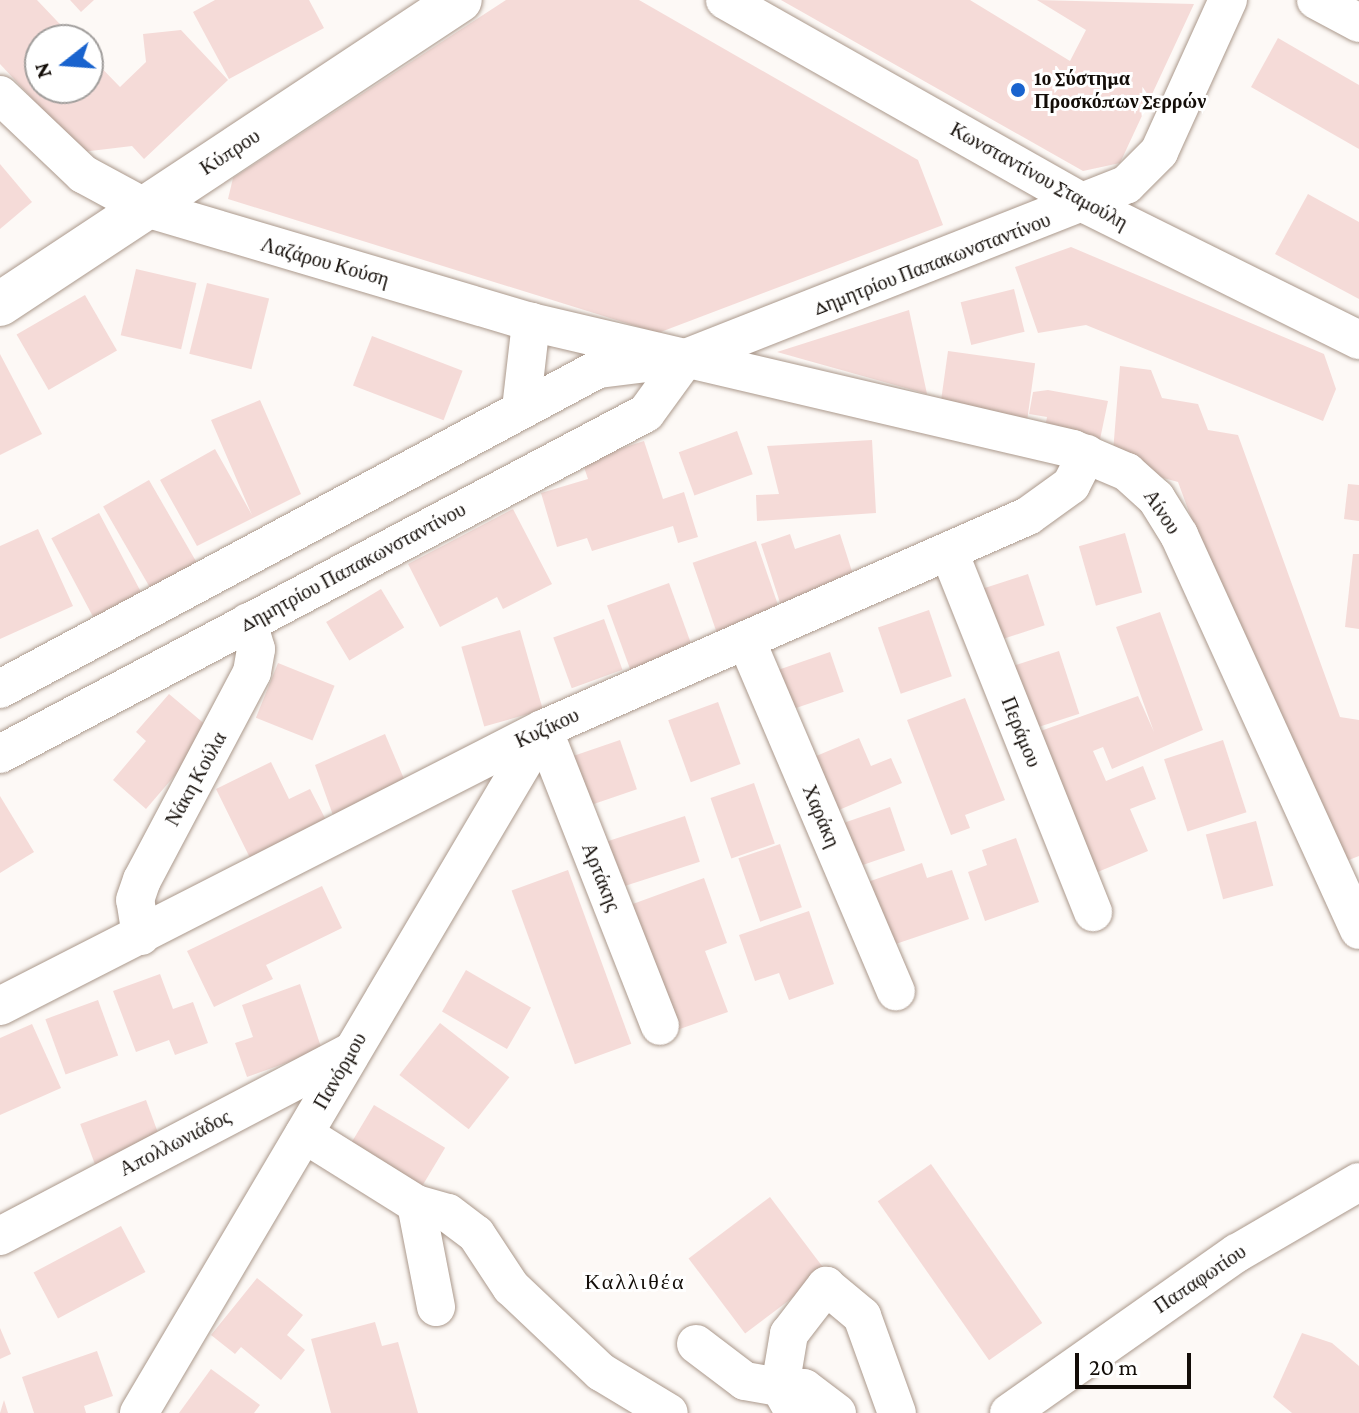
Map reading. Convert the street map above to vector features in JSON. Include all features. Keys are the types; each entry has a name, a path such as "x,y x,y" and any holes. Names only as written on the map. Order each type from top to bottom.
{"main road":[{"name":"Κύπρου","path":"0,304 460,0"}],"street":[{"name":"Κωνσταντίνου Σταμούλη","path":"725,0 1087,205 1359,340"},
{"name":"Δημητρίου Παπακωνσταντίνου","path":"0,689 521,409 619,362 686,358 1087,205 1152,164 1228,0"},
{"path":"1316,0 1359,23"},
{"name":"Λαζάρου Κούση","path":"0,95 83,174 146,208 531,322 686,358"},
{"path":"521,409 531,322"},
{"name":"Δημητρίου Παπακωνσταντίνου","path":"0,754 646,413 686,358"},
{"name":"Αίνου","path":"686,358 1087,454 1142,482 1175,528 1359,930"},
{"name":"Κυζίκου","path":"0,1006 543,729 949,552 1052,502 1087,454"},
{"name":"Περάμου","path":"949,552 1093,912"},
{"name":"Νάκη Κούλα","path":"141,936 135,900 142,880 252,672 256,649 248,622"},
{"name":"Χαράκη","path":"746,640 896,991"},
{"name":"Αρτάκης","path":"543,729 660,1026"},
{"name":"Πανόρμου","path":"139,1413 543,729"},
{"name":"Απολλωνιάδος","path":"0,1236 350,1052"},
{"path":"304,1134 416,1204 448,1213 476,1234 511,1287 601,1372 669,1413"},
{"name":"Παπαφωτίου","path":"1009,1413 1237,1253 1359,1182"},
{"path":"416,1204 436,1307"},
{"path":"787,1400 789,1334 826,1286 862,1316 897,1413"},
{"path":"696,1344 745,1381 787,1400"},
{"path":"787,1400 804,1388 837,1413"}],"building":[{"path":"0,0 37,0 60,24 24,24 24,90 0,64"},
{"path":"70,0 94,0 81,12"},
{"path":"215,0 309,0 324,28 229,79 193,12"},
{"path":"506,0 639,0 918,160 943,225 658,333 228,199 233,178"},
{"path":"781,0 970,0 1070,61 1086,30 1037,0 1194,4 1120,163 1083,171"},
{"path":"181,30 228,80 144,159 132,146 82,152 37,104 104,104 104,70 120,87 146,62 143,34"},
{"path":"1278,38 1359,85 1359,149 1251,87"},
{"path":"0,164 32,202 0,229"},
{"path":"1308,194 1359,222 1359,299 1275,254"},
{"path":"1071,247 1324,354 1336,389 1323,421 1086,325 1038,333 1015,267"},
{"path":"136,269 196,283 181,349 121,335"},
{"path":"207,283 269,298 251,369 189,354"},
{"path":"1014,289 1025,332 971,345 961,302"},
{"path":"85,295 117,350 49,390 17,334"},
{"path":"909,310 927,394 777,352"},
{"path":"372,336 463,371 444,420 353,385"},
{"path":"948,351 1035,363 1027,424 940,411"},
{"path":"0,354 42,434 0,455"},
{"path":"1120,366 1151,370 1162,398 1198,404 1208,430 1238,435 1340,717 1359,720 1359,856 1336,865 1276,748 1178,482 1112,464"},
{"path":"1048,390 1108,401 1098,449 1043,438 1047,417 1029,414 1033,392"},
{"path":"260,400 301,494 197,546 160,480 215,449 252,515 211,420"},
{"path":"737,431 753,474 694,495 679,452"},
{"path":"872,440 876,513 757,521 756,495 779,494 767,446"},
{"path":"644,441 663,499 684,492 698,537 678,543 673,526 592,551 587,538 557,547 541,493 588,479 582,461"},
{"path":"149,480 198,565 152,591 103,506"},
{"path":"1348,484 1359,485 1359,521 1344,519"},
{"path":"513,509 552,584 503,609 497,597 440,627 408,564"},
{"path":"99,513 143,596 95,621 51,538"},
{"path":"38,529 73,606 0,639 0,546"},
{"path":"1125,533 1142,593 1096,606 1079,546"},
{"path":"790,534 795,549 840,534 857,587 783,612 761,544"},
{"path":"756,541 783,619 720,641 693,563"},
{"path":"1353,554 1359,554 1359,629 1345,627"},
{"path":"1028,574 1045,625 995,641 979,590"},
{"path":"669,583 693,650 631,672 607,606"},
{"path":"381,589 404,628 349,661 326,622"},
{"path":"929,610 952,676 901,694 878,628"},
{"path":"1160,612 1203,730 1112,769 1103,747 1093,751 1106,781 1143,766 1156,799 1130,809 1148,851 1093,874 1035,733 1138,696 1154,732 1116,627"},
{"path":"604,619 622,670 572,688 553,637"},
{"path":"520,630 543,710 484,727 461,647"},
{"path":"1059,651 1079,714 1026,731 1006,668"},
{"path":"830,652 844,692 782,713 769,673"},
{"path":"278,663 335,686 312,741 256,718"},
{"path":"169,694 213,731 146,809 113,780 146,741 136,732"},
{"path":"965,698 1005,800 965,815 970,828 951,835 907,720"},
{"path":"718,702 741,764 691,782 668,720"},
{"path":"385,734 404,779 334,818 315,765"},
{"path":"859,738 871,766 891,758 902,783 825,816 802,762"},
{"path":"620,740 637,789 589,806 572,757"},
{"path":"1223,740 1246,812 1188,831 1164,759"},
{"path":"271,762 289,799 310,789 327,822 251,860 216,789"},
{"path":"754,783 775,844 731,858 711,798"},
{"path":"0,796 34,852 0,873"},
{"path":"890,807 905,850 851,869 836,826"},
{"path":"685,816 700,862 621,887 606,842"},
{"path":"1256,821 1273,886 1223,899 1206,834"},
{"path":"1016,838 1039,902 985,921 968,872 987,865 982,850"},
{"path":"780,844 802,907 760,922 738,858"},
{"path":"922,863 927,878 952,870 969,919 884,948 862,884"},
{"path":"568,870 631,1044 575,1064 512,891"},
{"path":"704,878 727,943 705,951 728,1012 677,1030 630,905"},
{"path":"322,886 342,928 266,965 273,979 214,1007 187,951"},
{"path":"809,911 834,984 789,1000 779,973 755,981 739,935"},
{"path":"466,970 531,1008 507,1049 442,1012"},
{"path":"160,974 173,1009 193,1002 208,1043 175,1055 169,1040 136,1052 113,991"},
{"path":"300,984 322,1050 247,1077 235,1043 253,1037 242,1005"},
{"path":"98,1000 118,1055 66,1075 45,1019"},
{"path":"440,1023 509,1077 469,1129 399,1075"},
{"path":"32,1024 61,1088 0,1115 0,1038"},
{"path":"146,1100 161,1141 95,1165 80,1124"},
{"path":"374,1105 445,1148 418,1193 347,1150"},
{"path":"931,1164 1042,1323 989,1360 878,1201"},
{"path":"770,1197 827,1272 745,1333 689,1258"},
{"path":"121,1226 145,1272 58,1318 34,1272"},
{"path":"257,1278 303,1315 287,1335 305,1350 281,1380 241,1347 235,1354 211,1335"},
{"path":"375,1322 382,1346 398,1342 418,1413 331,1413 311,1339"},
{"path":"0,1328 11,1354 0,1359"},
{"path":"1302,1333 1332,1343 1359,1366 1359,1413 1292,1413 1273,1397"},
{"path":"97,1351 113,1396 84,1406 86,1413 34,1413 22,1377"},
{"path":"211,1369 260,1405 254,1413 179,1413"},
{"path":"4,1400 8,1413 0,1413"}],"place":[{"name":"1ο Σύστημα Προσκόπων Σερρών","path":"1018,90"}],"district":[{"name":"Καλλιθέα","path":"635,1282"}]}
